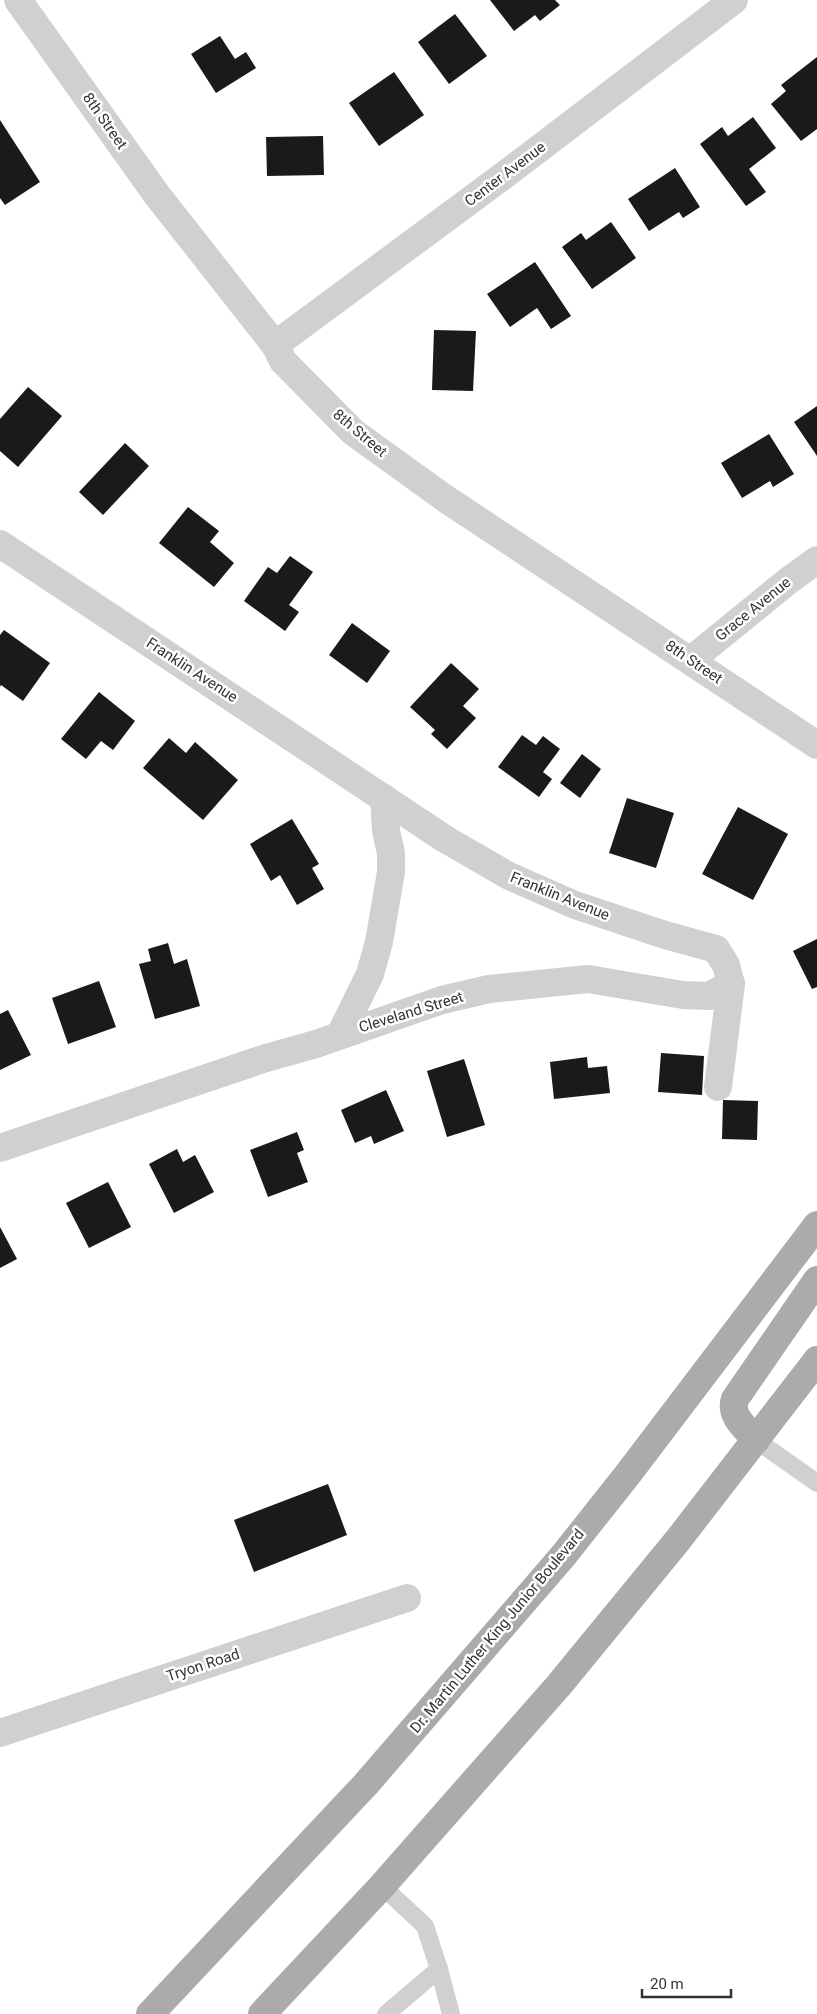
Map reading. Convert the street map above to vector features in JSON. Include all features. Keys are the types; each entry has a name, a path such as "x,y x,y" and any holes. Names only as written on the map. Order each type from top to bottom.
{"main road":[{"name":"Dr. Martin Luther King Junior Boulevard","path":"150,2014 366,1784 563,1556 817,1225"},
{"path":"756,1440 736,1417 733,1408 735,1399 817,1280"},
{"path":"266,2012 382,1886 559,1685 678,1540 817,1360"}],"street":[{"name":"8th Street","path":"18,0 157,195 275,345 284,362 354,432 446,499 817,745"},
{"name":"Center Avenue","path":"275,345 507,173 734,0"},
{"name":"Franklin Avenue","path":"0,544 445,839 509,876 575,905 665,935 716,949 726,965 731,984"},
{"name":"Grace Avenue","path":"690,660 817,560"},
{"path":"340,1035 370,974 379,942 392,872 391,853 386,831 384,798"},
{"name":"Cleveland Street","path":"0,1148 266,1058 316,1044 442,1000 489,989 588,979 683,995 709,996 731,984"},
{"path":"718,1087 731,984"},
{"name":"Tryon Road","path":"0,1733 407,1598"}],"lane":[{"path":"756,1440 817,1483"},
{"path":"382,1886 425,1926 451,2014"},
{"path":"386,2014 438,1969"}],"building":[{"path":"490,0 555,0 560,5 540,21 535,15 514,31"},
{"path":"455,14 487,56 449,84 418,42"},
{"path":"220,36 235,59 246,52 256,68 216,93 191,54"},
{"path":"817,57 817,129 801,141 771,104 786,91 781,85"},
{"path":"394,72 424,115 379,146 349,103"},
{"path":"753,117 776,148 749,169 766,192 746,206 700,144 722,127 728,136"},
{"path":"0,120 40,182 5,205 0,198"},
{"path":"323,136 324,175 267,176 266,137"},
{"path":"675,168 700,207 683,218 679,212 649,231 628,199"},
{"path":"611,222 636,258 592,289 562,247 581,233 586,240"},
{"path":"535,262 571,316 551,329 537,308 510,327 487,294"},
{"path":"434,330 476,331 473,391 432,390"},
{"path":"28,387 62,416 18,467 0,451 0,419"},
{"path":"817,406 817,456 794,422"},
{"path":"769,434 794,474 773,487 770,481 742,498 721,463"},
{"path":"125,443 149,466 103,515 79,492"},
{"path":"188,507 219,531 210,542 234,563 214,587 159,543"},
{"path":"290,556 313,572 289,605 299,612 285,631 244,601 268,567 277,573"},
{"path":"352,623 390,651 367,683 329,655"},
{"path":"4,630 50,663 23,701 1,685 0,687 0,635"},
{"path":"451,663 479,689 463,706 476,718 447,749 431,734 435,730 410,707"},
{"path":"99,692 135,721 113,750 101,741 86,759 61,739"},
{"path":"522,735 536,745 543,736 560,749 543,772 552,779 539,797 498,767"},
{"path":"169,738 186,753 195,742 238,780 203,820 143,768"},
{"path":"582,754 601,769 580,798 560,783"},
{"path":"627,798 674,813 656,868 609,853"},
{"path":"738,807 788,834 753,900 702,874"},
{"path":"292,819 319,864 312,868 324,889 297,905 280,875 271,881 250,844"},
{"path":"817,939 817,987 812,989 793,951"},
{"path":"168,943 174,964 187,959 200,1006 155,1019 139,964 151,961 148,949"},
{"path":"99,981 116,1027 68,1044 52,998"},
{"path":"8,1010 31,1055 0,1070 0,1014"},
{"path":"661,1053 704,1056 702,1095 658,1092"},
{"path":"587,1057 588,1068 607,1066 610,1093 554,1099 550,1062"},
{"path":"464,1059 485,1125 447,1137 427,1071"},
{"path":"386,1090 404,1131 374,1144 371,1136 355,1143 341,1110"},
{"path":"723,1100 758,1101 757,1140 722,1139"},
{"path":"297,1132 304,1150 297,1153 308,1182 268,1197 250,1150"},
{"path":"177,1149 183,1162 195,1155 214,1192 174,1213 149,1164"},
{"path":"108,1182 131,1227 89,1248 66,1203"},
{"path":"0,1227 17,1259 0,1268"},
{"path":"328,1484 347,1535 254,1572 234,1520"}]}
